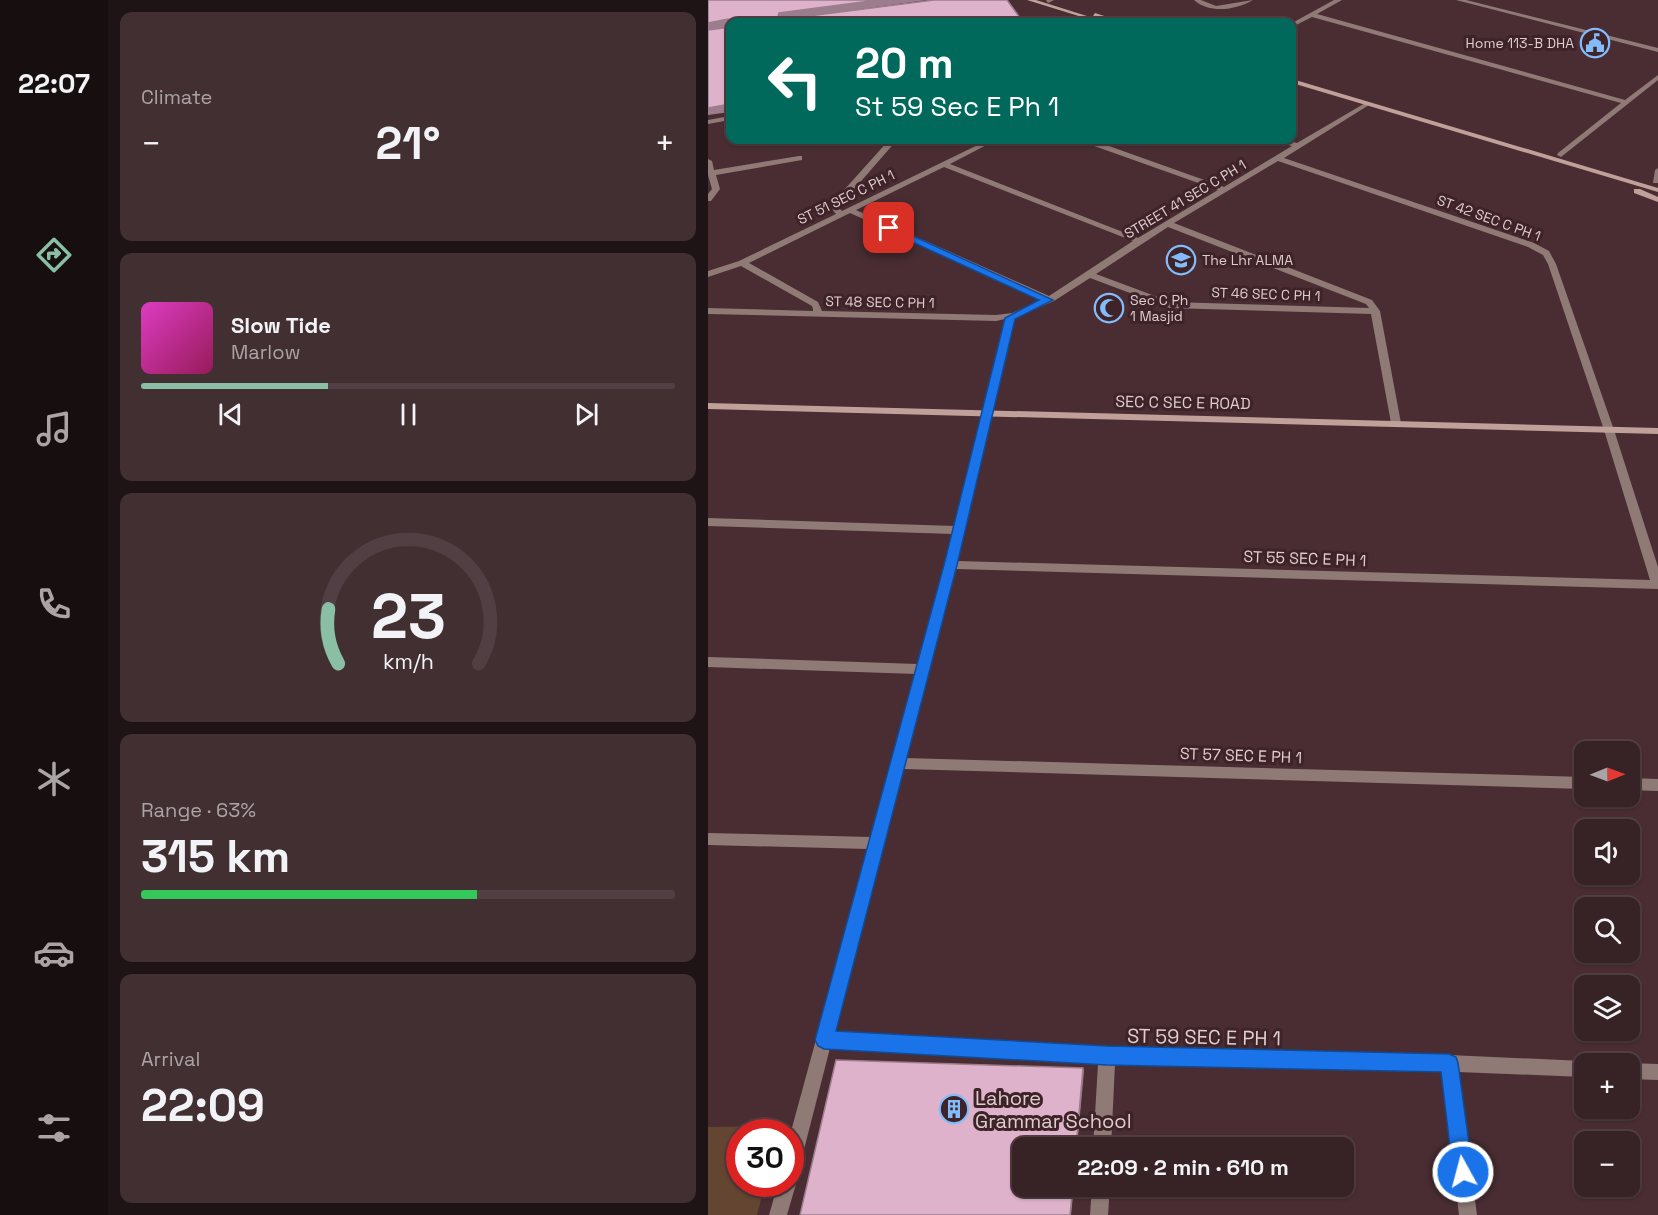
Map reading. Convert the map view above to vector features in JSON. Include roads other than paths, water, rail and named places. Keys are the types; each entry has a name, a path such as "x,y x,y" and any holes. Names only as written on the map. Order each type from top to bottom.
{"main road":[{"path":"1030,0 1087,18"},
{"path":"1048,0 1105,18"},
{"path":"1296,76 1657,184"},
{"path":"1296,82 1458,132 1657,184"},
{"path":"1458,132 1480,142 1643,193 1658,200"},
{"name":"SEC C SEC E ROAD","path":"708,406 1658,431"}],"street":[{"path":"1197,0 1203,5 1214,8 1250,0"},
{"path":"1322,0 1336,2"},
{"path":"1459,0 1658,50"},
{"path":"1296,23 1336,2"},
{"path":"1312,15 1626,102"},
{"path":"1561,155 1658,77"},
{"name":"STREET 41 SEC C PH 1","path":"1048,300 1168,224 1280,159 1368,104"},
{"path":"708,122 726,119"},
{"path":"840,214 836,208 838,202 889,144"},
{"name":"ST 51 SEC C PH 1","path":"708,274 742,263 985,144"},
{"path":"1097,144 1226,190"},
{"path":"1292,144 1299,146"},
{"path":"712,173 799,158"},
{"name":"ST 42 SEC C PH 1","path":"1280,159 1531,245 1546,253 1552,264 1609,429"},
{"path":"708,162 716,189 708,199"},
{"path":"944,164 1139,242"},
{"path":"849,210 1048,300"},
{"path":"1168,224 1369,302 1375,311 1396,423"},
{"path":"742,263 815,304 818,309 816,314"},
{"name":"ST 46 SEC C PH 1","path":"1089,275 1170,304 1375,311"},
{"name":"ST 48 SEC C PH 1","path":"708,311 1010,318 1048,300"},
{"path":"803,1119 951,565 1010,318"},
{"path":"1609,429 1658,584"},
{"path":"708,522 959,530"},
{"name":"ST 55 SEC E PH 1","path":"951,565 1658,584"},
{"path":"708,662 922,669"},
{"name":"ST 57 SEC E PH 1","path":"897,763 1574,783"},
{"path":"1640,784 1658,785"},
{"path":"708,839 876,843"},
{"name":"ST 59 SEC E PH 1","path":"824,1040 1107,1056 1449,1063 1574,1069"},
{"path":"1103,1137 1107,1056"},
{"path":"1449,1063 1468,1215"},
{"path":"1640,1071 1658,1072"},
{"path":"778,1215 783,1197"},
{"path":"1099,1215 1100,1197"}],"lane":[{"path":"1657,184 1658,170"}],"place":[{"name":"Home 113-B DHA","path":"1595,43"},
{"name":"The Lhr ALMA","path":"1181,260"},
{"name":"Sec C Ph 1 Masjid","path":"1109,308"},
{"name":"Lahore Grammar School","path":"954,1109"}]}
